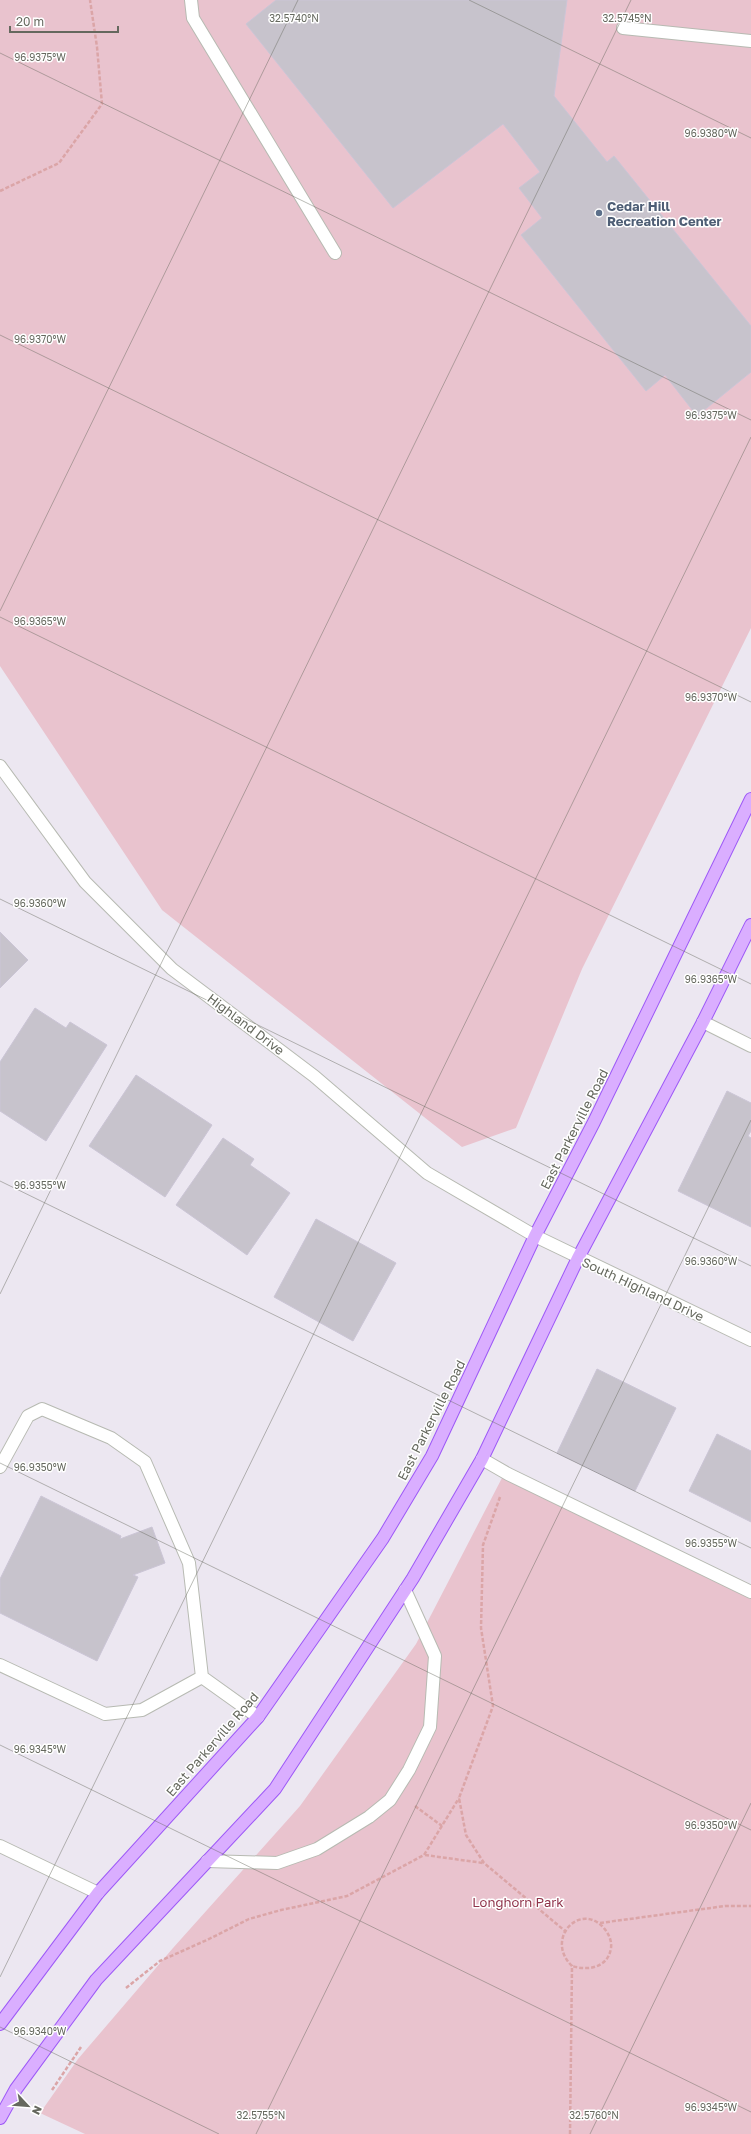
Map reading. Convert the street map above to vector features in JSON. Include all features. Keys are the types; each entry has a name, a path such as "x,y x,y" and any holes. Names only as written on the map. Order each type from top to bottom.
{"main road":[{"name":"East Parkerville Road","path":"0,2024 98,1893 258,1717 382,1538 432,1456 534,1236 594,1122 751,799"},
{"path":"0,2118 16,2090 96,1980 275,1789 405,1590 482,1459 578,1258 703,1022 751,925"}],"street":[{"path":"191,0 193,18 334,253"},
{"path":"623,28 751,41"},
{"name":"Highland Drive","path":"0,766 85,882 172,969 314,1076 427,1173 534,1236"},
{"path":"703,1022 751,1046"},
{"name":"South Highland Drive","path":"534,1236 751,1340"},
{"path":"0,1467 28,1416 42,1409 111,1438 145,1462 189,1563 202,1678 258,1717"},
{"path":"482,1459 508,1474 751,1592"},
{"path":"207,1861 277,1863 317,1849 369,1817 390,1800 409,1770 430,1727 435,1656 405,1590"},
{"path":"0,1665 105,1714 142,1710 202,1678"},
{"path":"0,1846 98,1893"}],"path":[{"path":"0,191 59,163 102,104 97,47 90,0"},
{"path":"120,1993 160,1961 210,1940 249,1919 281,1910 347,1896 424,1855 459,1798 493,1706 481,1628 483,1546 501,1495"},
{"path":"396,1791 442,1826"},
{"path":"459,1798 466,1835 484,1863 565,1931"},
{"path":"424,1855 484,1863"},
{"path":"599,1923 724,1906 751,1906"},
{"path":"590,1919 599,1923 606,1930 610,1939 610,1949 607,1958 600,1965 591,1969 581,1969 572,1966 565,1959 562,1950 561,1940 565,1931 572,1924 580,1920 590,1919"},
{"path":"570,2134 572,1966"},
{"path":"52,2090 85,2041"}],"green space":[{"path":"0,0 751,0 751,628 582,969 516,1128 462,1147 162,910 0,666"},
{"name":"Longhorn Park","path":"503,1476 751,1599 751,2134 85,2134 40,2113 78,2059 173,1948 300,1806 416,1644"}],"building":[{"name":"Cedar Hill Recreation Center","path":"276,0 567,0 554,96 607,162 614,156 751,326 751,372 697,416 665,375 646,391 521,235 542,218 519,188 540,172 503,124 393,208 246,24"},
{"path":"0,932 28,960 0,988"},
{"path":"35,1008 66,1028 70,1022 107,1045 46,1141 0,1111 0,1062"},
{"path":"136,1075 212,1125 165,1197 89,1146"},
{"path":"727,1091 751,1103 751,1131 748,1136 751,1138 751,1227 678,1191"},
{"path":"223,1138 254,1159 250,1165 290,1193 247,1255 176,1205"},
{"path":"316,1219 396,1263 353,1341 274,1297"},
{"path":"597,1369 676,1408 635,1491 557,1453"},
{"path":"717,1434 751,1451 751,1522 689,1491"},
{"path":"41,1496 121,1536 120,1539 152,1527 165,1563 133,1575 138,1577 97,1661 0,1613 0,1579"}],"place":[{"name":"Cedar Hill Recreation Center","path":"599,213"}]}
